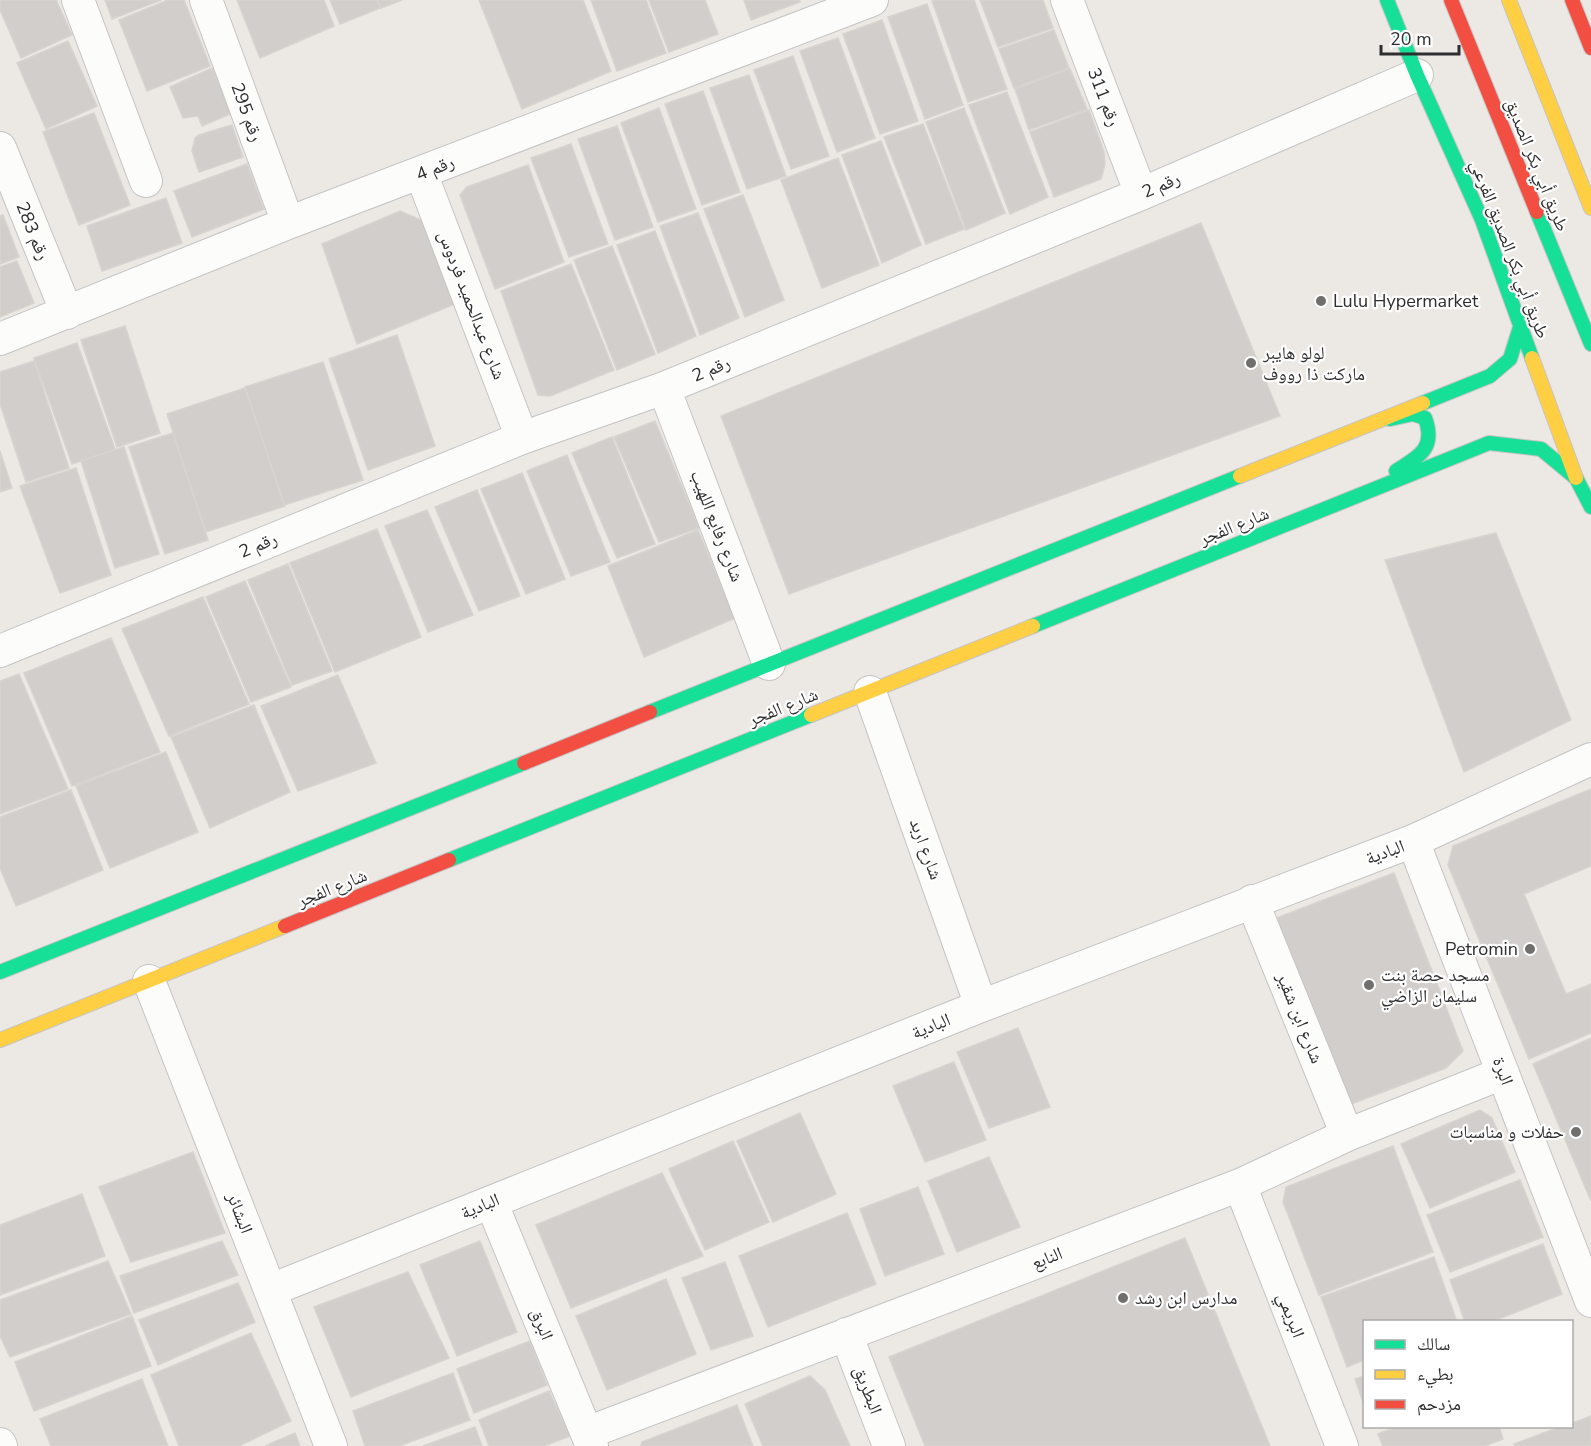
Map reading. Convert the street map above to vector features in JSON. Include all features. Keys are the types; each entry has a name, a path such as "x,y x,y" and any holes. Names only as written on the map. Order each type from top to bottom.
{"street":[{"path":"78,0 146,181"},
{"name":"رقم 295","path":"206,0 288,223"},
{"name":"رقم 4","path":"0,339 288,223 872,0"},
{"name":"رقم 311","path":"1067,0 1141,194"},
{"name":"طريق أبي بكر الصديق الفرعي","path":"1387,0 1482,220 1591,514"},
{"name":"طريق أبي بكر الصديق","path":"1451,0 1591,344"},
{"name":"طريق أبي بكر الصديق","path":"1509,0 1591,208"},
{"path":"1570,0 1591,48"},
{"name":"رقم 2","path":"0,651 522,438 664,388 1141,194 1418,75"},
{"name":"رقم 283","path":"0,148 67,313"},
{"name":"شارع عبدالحميد فردوس","path":"422,173 522,438"},
{"path":"0,972 1490,376 1509,359 1521,324"},
{"name":"شارع رفايع اللهيب","path":"664,388 769,664"},
{"path":"1359,428 1413,414 1425,418 1430,428 1430,442 1424,453 1359,495"},
{"name":"شارع الفجر","path":"0,1040 1489,443 1541,450 1576,478"},
{"path":"1576,478 1591,507"},
{"name":"شارع اربد","path":"870,692 981,1006"},
{"name":"البادية","path":"270,1290 981,1006 1252,901 1413,842 1591,759"},
{"name":"البرة","path":"1413,842 1591,1301"},
{"name":"شارع ابن شقير","path":"1252,901 1347,1135"},
{"name":"البشائر","path":"149,981 331,1446"},
{"name":"النابع","path":"590,1440 846,1334 1240,1185 1347,1135 1503,1073"},
{"name":"البريمي","path":"1240,1185 1342,1446"},
{"name":"البرق","path":"491,1202 590,1440"},
{"name":"البطريق","path":"846,1334 889,1446"}],"building":[{"path":"0,0 56,0 72,35 21,58 0,10"},
{"path":"105,0 161,0 112,19"},
{"path":"168,0 184,0 210,66 147,91 119,20"},
{"path":"237,0 324,0 334,26 260,58"},
{"path":"330,0 377,0 380,8 340,24"},
{"path":"378,0 402,0 381,8"},
{"path":"479,0 583,0 611,71 522,109"},
{"path":"591,0 646,0 666,53 617,71"},
{"path":"649,0 705,0 718,34 669,52"},
{"path":"744,0 800,0 800,2 751,20"},
{"path":"974,0 1007,89 968,102 932,1"},
{"path":"980,0 1043,0 1053,28 998,47"},
{"path":"927,4 963,105 925,119 888,17"},
{"path":"882,20 918,121 880,134 843,34"},
{"path":"1054,30 1069,68 1014,88 999,49"},
{"path":"838,38 875,138 837,152 800,51"},
{"path":"68,41 97,106 46,129 17,63"},
{"path":"793,56 829,156 791,169 754,70"},
{"path":"212,68 232,113 202,126 198,116 183,118 170,87"},
{"path":"1070,69 1087,109 1029,130 1015,89"},
{"path":"749,75 786,176 747,189 710,88"},
{"path":"703,91 740,192 702,205 665,104"},
{"path":"1007,92 1048,197 1010,214 969,105"},
{"path":"659,108 696,209 658,222 621,123"},
{"path":"964,108 1005,213 966,230 926,122"},
{"path":"1089,110 1104,152 1105,164 1101,179 1054,197 1030,132"},
{"path":"94,113 130,205 79,225 43,132"},
{"path":"923,124 964,229 926,244 884,137"},
{"path":"232,125 243,157 199,172 192,151 195,138"},
{"path":"617,126 653,227 615,240 578,139"},
{"path":"881,141 921,245 882,263 842,155"},
{"path":"571,144 608,244 569,257 531,158"},
{"path":"838,158 879,265 822,288 781,180"},
{"path":"247,164 264,209 192,237 174,191"},
{"path":"528,165 564,262 495,289 460,195 467,187"},
{"path":"743,195 784,300 745,317 704,209"},
{"path":"166,198 182,243 102,271 87,226"},
{"path":"400,211 423,221 457,303 357,344 322,244"},
{"path":"698,213 739,318 700,335 660,226"},
{"path":"3,215 19,257 0,264 0,216"},
{"path":"1201,223 1280,416 789,594 721,416"},
{"path":"655,231 696,336 658,353 617,245"},
{"path":"612,246 655,354 617,370 574,260"},
{"path":"17,261 34,303 0,317 0,267"},
{"path":"571,264 614,370 550,396 538,395 501,291"},
{"path":"125,326 160,433 117,447 81,340"},
{"path":"397,335 435,446 368,470 329,359"},
{"path":"77,343 115,449 72,464 34,358"},
{"path":"34,361 69,468 26,482 0,404 0,372"},
{"path":"323,362 363,480 284,505 245,387"},
{"path":"245,388 285,506 206,532 167,414"},
{"path":"655,421 699,528 659,542 614,437"},
{"path":"173,433 208,540 165,554 129,447"},
{"path":"612,437 655,544 617,558 572,453"},
{"path":"124,447 159,554 115,568 81,461"},
{"path":"0,451 12,488 0,492"},
{"path":"567,455 610,562 571,576 527,471"},
{"path":"76,468 111,575 60,593 20,486"},
{"path":"522,473 565,579 526,594 481,489"},
{"path":"477,490 520,596 479,611 435,507"},
{"path":"427,510 473,615 428,632 385,526"},
{"path":"377,529 421,637 335,672 290,563"},
{"path":"698,530 735,618 644,657 608,566"},
{"path":"1496,533 1571,720 1464,772 1385,560"},
{"path":"288,564 332,671 292,685 248,580"},
{"path":"245,581 291,687 251,702 206,597"},
{"path":"203,597 249,704 169,736 122,629"},
{"path":"111,638 160,752 72,786 24,673"},
{"path":"19,674 68,789 0,814 0,681"},
{"path":"338,675 376,763 298,791 261,706"},
{"path":"254,705 290,792 210,828 171,737"},
{"path":"166,752 198,832 110,868 76,786"},
{"path":"1591,789 1591,866 1524,894 1566,994 1591,984 1591,1033 1529,1059 1448,865 1453,846"},
{"path":"71,790 103,870 16,906 0,868 0,817"},
{"name":"مسجد حصة بنت سليمان الزاضي","path":"1394,873 1463,1051 1446,1068 1346,1106 1274,919"},
{"path":"1018,1028 1050,1107 989,1128 957,1052"},
{"name":"حفلات و مناسبات","path":"1591,1038 1591,1201 1533,1064"},
{"path":"954,1062 986,1140 925,1162 893,1086"},
{"path":"1480,1110 1492,1118 1515,1172 1430,1208 1401,1144"},
{"path":"800,1113 836,1194 773,1222 737,1141"},
{"path":"733,1141 769,1222 705,1250 669,1169"},
{"path":"1393,1146 1433,1252 1319,1295 1283,1202 1286,1187"},
{"path":"193,1152 225,1233 131,1262 99,1187"},
{"path":"989,1157 1020,1227 957,1252 928,1181"},
{"path":"662,1173 703,1256 571,1308 536,1225"},
{"path":"1520,1180 1543,1237 1450,1272 1427,1215"},
{"path":"918,1187 944,1254 885,1276 860,1209"},
{"path":"82,1194 105,1256 0,1295 0,1225"},
{"path":"847,1213 876,1284 768,1327 739,1256"},
{"name":"مدارس ابن رشد","path":"1185,1238 1270,1446 925,1446 889,1357"},
{"path":"222,1241 238,1275 134,1313 120,1276"},
{"path":"480,1241 517,1332 457,1356 420,1265"},
{"path":"1543,1244 1562,1294 1496,1320 1464,1320 1450,1280"},
{"path":"1434,1257 1456,1320 1363,1320 1363,1360 1347,1367 1321,1297"},
{"path":"108,1261 131,1314 10,1357 0,1336 0,1300"},
{"path":"725,1262 753,1336 711,1350 682,1278"},
{"path":"408,1272 449,1358 351,1397 314,1307"},
{"path":"666,1279 696,1354 607,1390 576,1316"},
{"path":"238,1283 255,1322 158,1365 139,1320"},
{"path":"132,1316 151,1366 34,1411 15,1362"},
{"path":"251,1333 291,1421 239,1446 179,1446 151,1375"},
{"path":"530,1341 547,1385 474,1413 457,1369"},
{"path":"453,1373 470,1420 399,1446 365,1446 353,1411"},
{"path":"810,1376 825,1390 850,1446 763,1446 745,1404"},
{"path":"1363,1376 1363,1402 1355,1379"},
{"path":"142,1379 168,1446 51,1446 40,1419"},
{"path":"549,1391 570,1436 544,1446 489,1446 479,1420"},
{"path":"737,1405 753,1446 641,1446 642,1442"},
{"path":"1591,1416 1591,1446 1515,1446 1514,1444 1557,1428 1573,1428 1573,1423"},
{"path":"475,1427 482,1446 423,1446"},
{"path":"1393,1428 1500,1428 1503,1439 1485,1446 1383,1446 1378,1434"},
{"path":"295,1433 300,1446 265,1446"}],"traffic: fast":[{"path":"1387,0 1417,75 1482,220 1532,358"},
{"path":"1537,212 1591,344"},
{"path":"1423,403 1490,376 1510,359 1521,324"},
{"path":"1390,419 1413,414 1425,418 1428,428 1427,444 1424,450 1419,456 1396,471"},
{"path":"1033,626 1489,443 1541,449 1576,478 1591,507"},
{"path":"650,712 1240,476"},
{"path":"449,860 811,715"},
{"path":"0,972 524,763"}],"traffic: slow":[{"path":"1509,0 1591,208"},
{"path":"1532,358 1576,478"},
{"path":"1240,476 1423,403"},
{"path":"811,715 1033,626"},
{"path":"0,1040 285,926"}],"traffic: jam":[{"path":"1451,0 1537,212"},
{"path":"1572,0 1591,48"},
{"path":"524,763 650,712"},
{"path":"285,926 449,860"}],"place":[{"name":"Lulu Hypermarket","path":"1321,301"},
{"name":"لولو هايبر ماركت ذا رووف","path":"1251,363"},
{"name":"Petromin","path":"1530,949"},
{"name":"مسجد حصة بنت سليمان الزاضي","path":"1369,985"},
{"name":"حفلات و مناسبات","path":"1576,1132"},
{"name":"مدارس ابن رشد","path":"1123,1298"}]}
